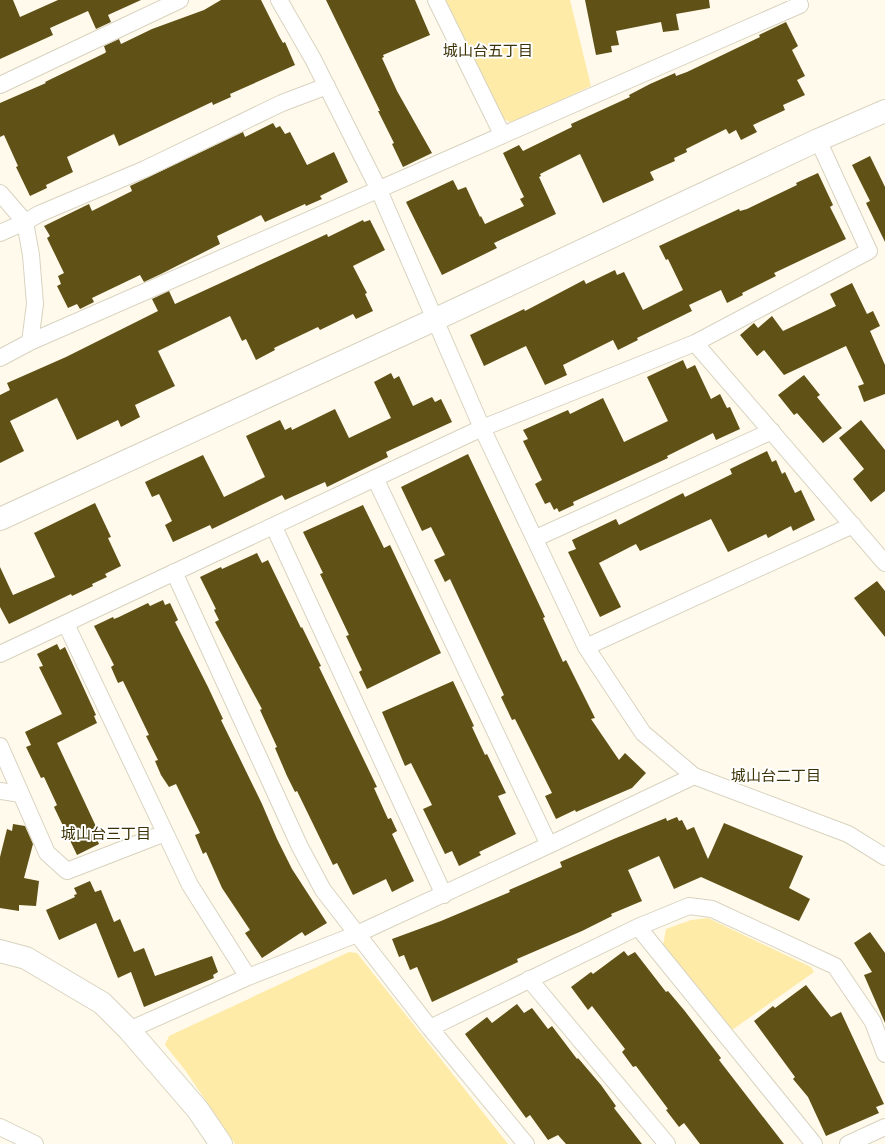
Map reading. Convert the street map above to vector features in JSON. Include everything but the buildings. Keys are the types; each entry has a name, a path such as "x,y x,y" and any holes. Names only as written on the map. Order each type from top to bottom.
{"street":[{"path":"0,86 180,0"},
{"path":"279,0 327,86 378,188 482,428 536,538 586,646 643,733 694,776 848,834 883,852"},
{"path":"436,0 502,134"},
{"path":"0,358 30,342 378,188 800,4 798,0"},
{"path":"0,233 39,214 145,169 282,103 327,86"},
{"path":"0,519 436,319 818,140 885,111"},
{"path":"0,654 174,572 274,527 482,428 695,343 869,251 818,140"},
{"path":"0,193 25,222 31,255 34,304 30,342"},
{"path":"695,343 885,563"},
{"path":"536,538 772,431"},
{"path":"375,478 549,845"},
{"path":"586,646 853,525"},
{"path":"274,527 444,895"},
{"path":"174,572 300,847 323,890 430,1028 526,1144"},
{"path":"66,624 190,886 248,977"},
{"path":"0,746 48,853 67,870 165,833"},
{"path":"128,1030 248,977 357,934 444,895 694,776"},
{"path":"0,791 21,794"},
{"path":"430,1028 638,927 689,906 712,909 835,966 873,1022 885,1054"},
{"path":"638,927 814,1144"},
{"path":"0,951 26,958 102,1003 128,1030 198,1110 221,1144"},
{"path":"529,979 667,1144"},
{"path":"0,1127 35,1144"},
{"path":"848,1144 885,1127"}],"shaded area":[{"path":"445,0 570,0 591,86 512,123 498,116"},
{"path":"708,918 811,967 814,972 732,1030 663,945 666,929 691,920"},
{"path":"349,952 357,953 508,1144 235,1144 185,1070 165,1045 169,1036"}],"district":[{"name":"城山台五丁目","path":"488,51"},
{"name":"城山台二丁目","path":"776,776"},
{"name":"城山台三丁目","path":"106,834"}]}
